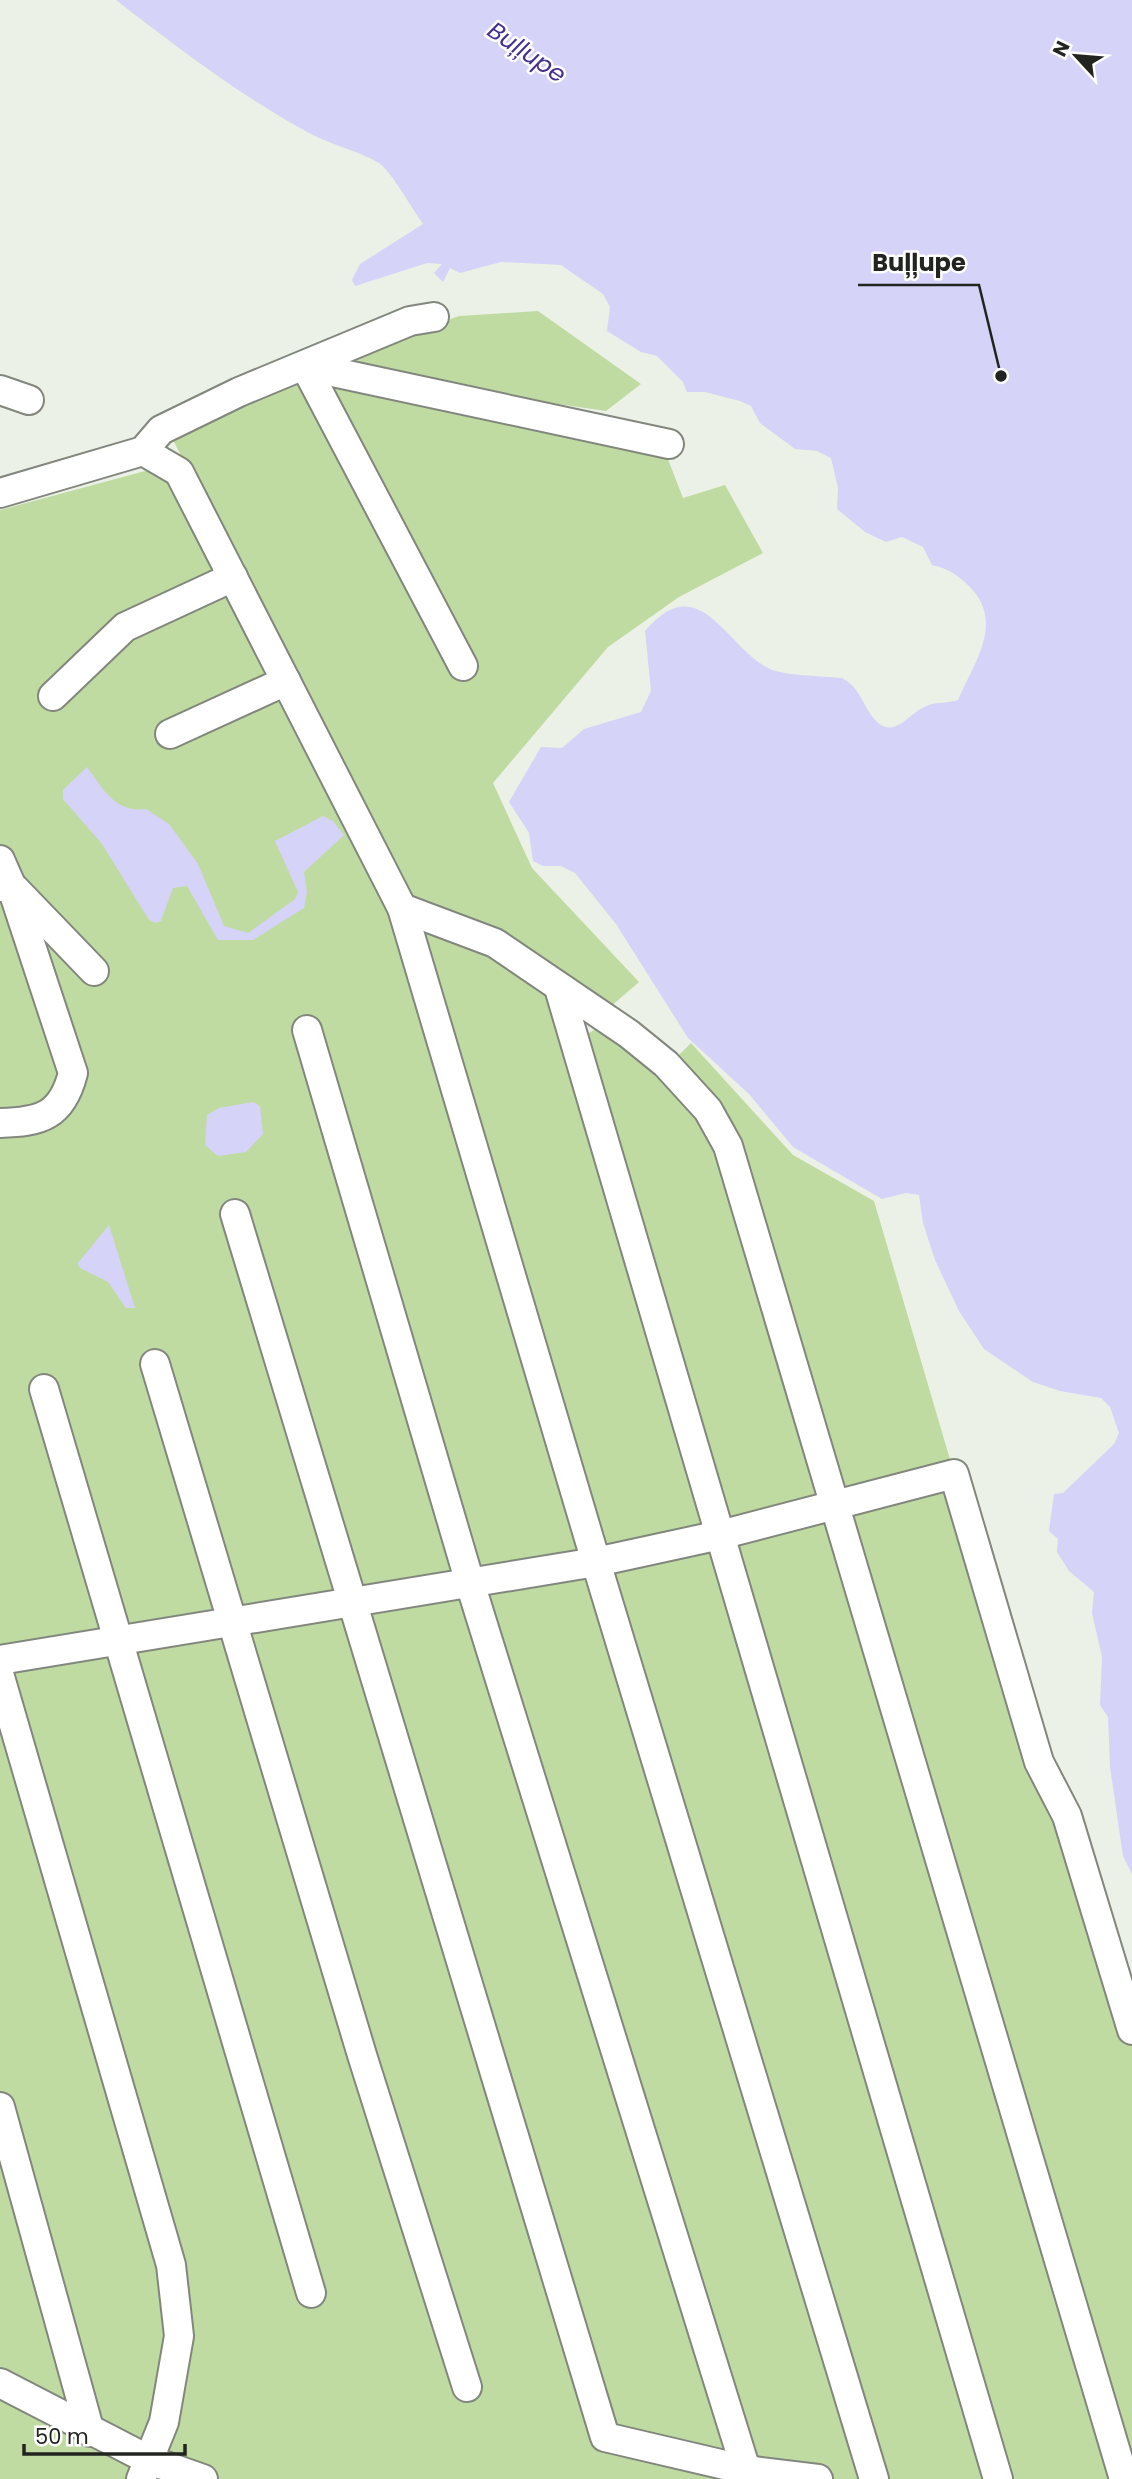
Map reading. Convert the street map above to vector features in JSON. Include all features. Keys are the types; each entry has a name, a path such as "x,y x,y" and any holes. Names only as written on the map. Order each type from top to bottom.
{"street":[{"path":"0,492 143,451 161,430 239,392 410,321 434,317"},
{"path":"305,366 669,444"},
{"path":"305,366 463,666"},
{"path":"0,390 29,400"},
{"path":"143,451 179,472 402,908 596,1562 874,2479"},
{"path":"53,696 125,627 233,577"},
{"path":"170,734 286,681"},
{"path":"4,877 94,971"},
{"path":"0,1123 25,1122 55,1111 67,1096 72,1073 4,877"},
{"path":"402,908 495,943 629,1034 666,1064 708,1110 728,1146 835,1504 1120,2426 1124,2479"},
{"path":"559,988 998,2479"},
{"path":"307,1030 470,1583 746,2470"},
{"path":"235,1214 605,2437 746,2470 818,2479"},
{"path":"155,1364 362,2055 467,2387"},
{"path":"44,1389 311,2293"},
{"path":"0,1660 596,1562 720,1535 954,1474 1039,1762 1068,1816 1132,2030"},
{"path":"0,1677 171,2265 179,2336 164,2422 145,2470"},
{"path":"0,2107 90,2432"},
{"path":"0,2383 90,2432 145,2470 203,2479"}],"green space":[{"path":"538,311 641,384 606,411 483,393 343,365 351,355 459,316"},
{"path":"295,376 332,388 344,382 666,454 683,498 725,485 763,553 679,597 608,647 493,783 532,868 639,982 609,1008 407,898 171,436"},
{"path":"149,470 173,484 400,936 433,928 504,961 555,994 567,1041 591,1032 603,1023 663,1071 691,1043 793,1155 874,1201 1039,1762 1132,2030 1132,2479 0,2479 0,510"}],"water":[{"path":"116,0 1132,0 1132,1874 1123,1856 1110,1767 1108,1717 1100,1705 1102,1657 1092,1613 1094,1592 1069,1571 1057,1552 1058,1539 1049,1531 1054,1494 1063,1493 1114,1444 1119,1433 1110,1407 1101,1398 1060,1391 1033,1382 984,1349 959,1311 935,1260 923,1223 919,1195 906,1193 882,1199 793,1147 749,1094 688,1038 616,924 575,873 561,866 543,866 533,861 529,833 509,802 541,747 562,748 584,729 641,712 651,691 645,631 664,613 680,607 696,608 710,616 751,656 773,670 842,678 856,690 875,720 891,727 899,725 932,704 958,700 983,642 985,614 980,600 956,575 932,565 923,547 902,537 886,542 865,532 837,509 838,488 831,458 817,451 795,449 760,423 751,406 705,392 687,392 683,382 657,356 641,352 607,331 610,307 603,294 561,265 501,262 460,273 450,268 443,282 434,273 442,264 427,263 355,286 352,280 360,264 423,224 390,174 372,159 311,134 285,120 187,54"},
{"path":"87,767 118,803 135,809 146,809 169,824 198,864 224,926 248,933 295,899 298,892 275,841 323,816 333,821 344,835 304,872 307,892 304,908 253,940 218,940 187,886 173,888 161,921 156,923 149,920 102,844 63,799 63,790"},
{"path":"253,1102 260,1106 263,1134 246,1152 218,1156 205,1145 207,1115 219,1108"},
{"path":"109,1225 135,1308 126,1308 108,1282 80,1268 78,1263"}],"place":[{"name":"Buļļupe","path":"1001,376"}]}
